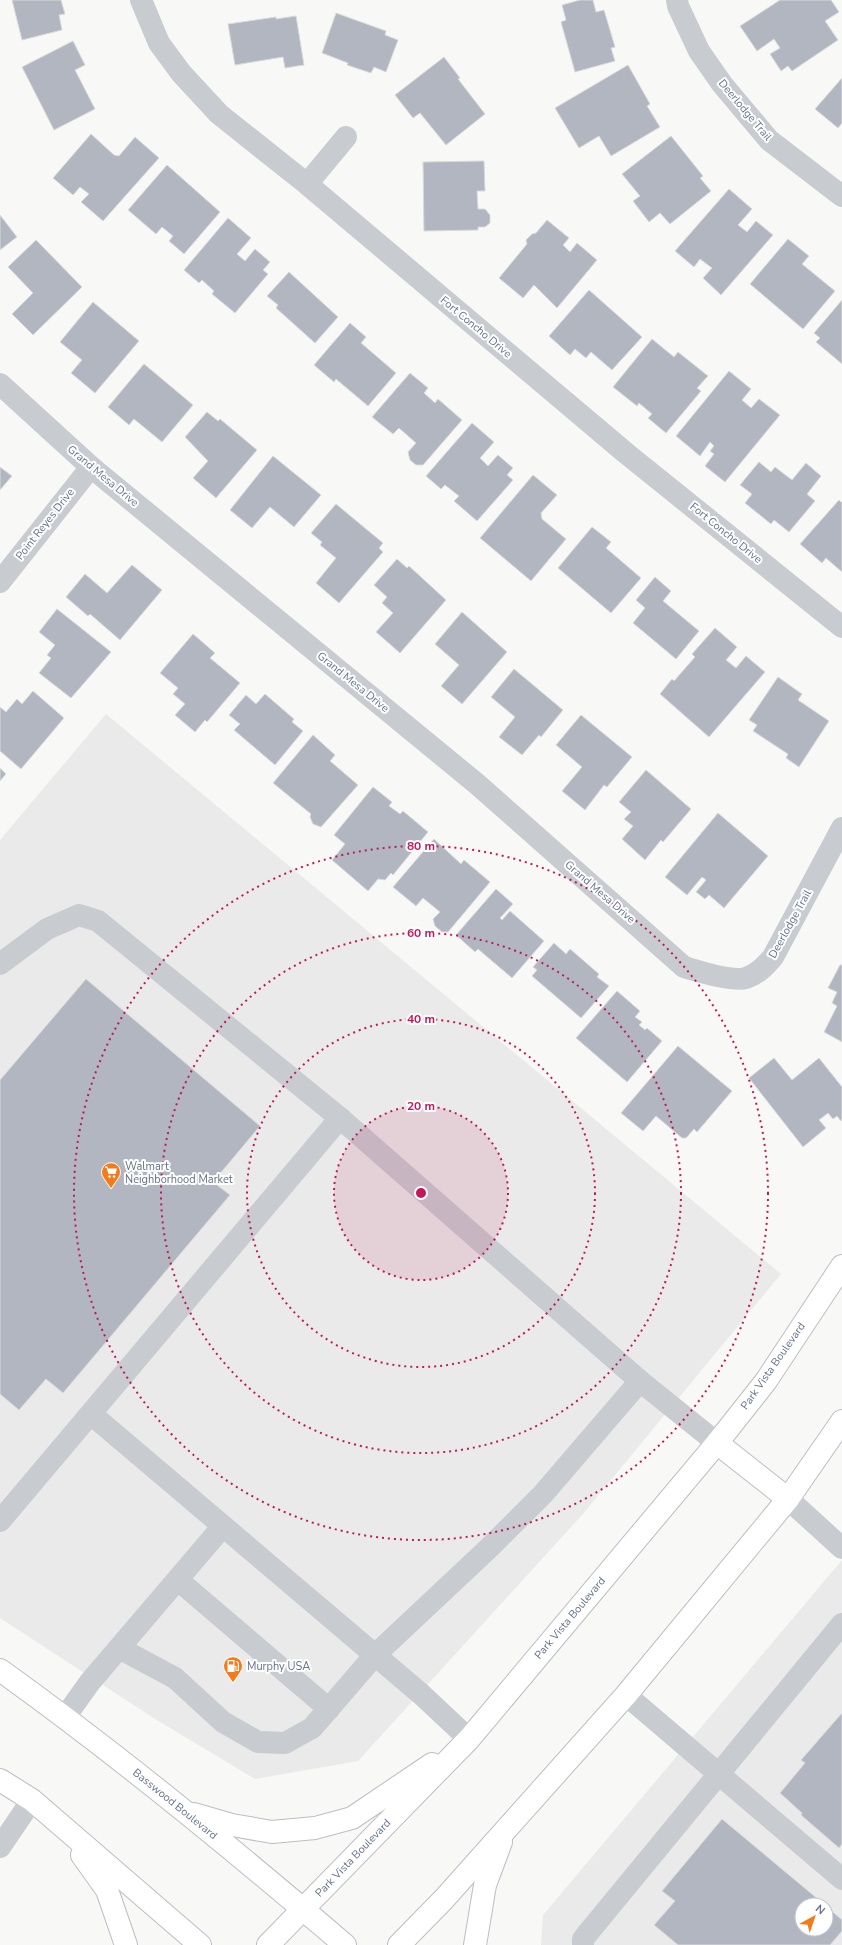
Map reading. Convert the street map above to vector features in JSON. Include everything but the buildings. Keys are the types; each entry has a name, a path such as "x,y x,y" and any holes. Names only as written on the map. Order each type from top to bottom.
{"main road":[{"name":"Park Vista Boulevard","path":"268,1945 469,1739 717,1443 766,1380 842,1266"},
{"path":"399,1945 444,1899 626,1695 788,1499 842,1421"},
{"path":"717,1443 788,1499"},
{"name":"Basswood Boulevard","path":"0,1670 65,1717 187,1812 345,1945"},
{"path":"187,1812 232,1825 272,1832 315,1828 352,1818 469,1739"},
{"path":"0,1780 32,1800 64,1830 200,1945"},
{"path":"475,1945 484,1886 506,1829"},
{"path":"64,1830 107,1890 126,1945"}],"street":[{"name":"Fort Concho Drive","path":"141,0 159,43 181,73 220,114 307,184 627,454 842,627"},
{"name":"Deerlodge Trail","path":"677,0 678,6 699,51 722,84 769,140 842,196"},
{"path":"307,184 346,137"},
{"name":"Grand Mesa Drive","path":"0,384 91,467 477,784 684,966 709,975"},
{"name":"Point Reyes Drive","path":"0,582 91,467"},
{"name":"Deerlodge Trail","path":"709,975 745,978 762,970 773,957 842,828"},
{"path":"0,964 47,929 79,915 98,921 340,1118 640,1381 717,1443"},
{"path":"3,1512 90,1414 340,1118"},
{"path":"119,1648 175,1678 223,1722 258,1742 285,1743 312,1728 375,1655 490,1548 543,1494 640,1381"},
{"path":"90,1414 421,1694 469,1739"},
{"path":"788,1499 842,1548"},
{"path":"65,1717 90,1682 223,1526"},
{"path":"178,1580 329,1709"},
{"path":"583,1945 583,1939 842,1624"},
{"path":"626,1695 718,1775 842,1879"},
{"path":"0,1847 32,1800"}],"shaded area":[{"path":"106,714 781,1274 582,1515 358,1761 255,1779 152,1717 0,1618 0,840"},
{"path":"842,1560 842,1945 541,1945 543,1915"}],"place":[{"name":"Walmart Neighborhood Market","path":"111,1189"},
{"name":"Murphy USA","path":"233,1683"}]}
